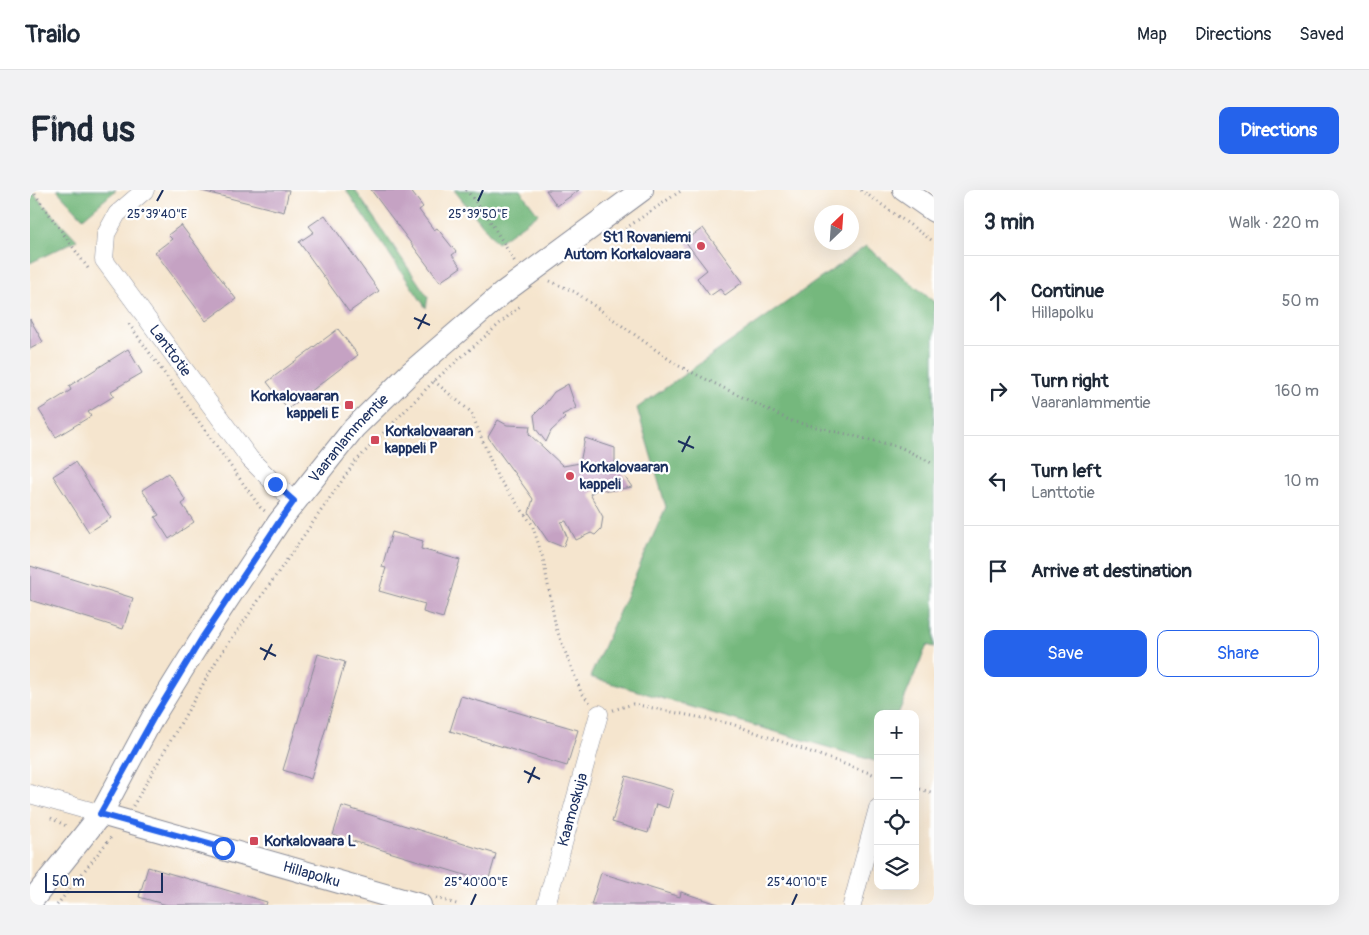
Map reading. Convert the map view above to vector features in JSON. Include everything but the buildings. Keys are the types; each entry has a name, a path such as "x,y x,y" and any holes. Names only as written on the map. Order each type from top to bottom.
{"street":[{"name":"Lanttotie","path":"144,190 117,214 106,234 104,260 250,459 294,501"},
{"name":"Vaaranlammentie","path":"30,903 84,837 100,814 168,693 279,522 354,428 403,380 504,292 642,190"},
{"path":"904,190 934,211"},
{"name":"Kaamoskuja","path":"546,905 599,714"},
{"name":"Hillapolku","path":"30,794 420,905"},
{"path":"852,905 874,823"}],"path":[{"path":"466,190 487,216 525,277"},
{"path":"612,238 682,190"},
{"path":"861,190 934,242"},
{"path":"557,275 549,280 575,292 677,365 791,421 900,447 934,464"},
{"path":"57,905 124,820 217,660 355,462 434,381 527,299"},
{"path":"434,381 471,412 497,476 532,524 543,558 556,628 581,692 599,714 633,704 732,724 874,775"},
{"path":"919,789 934,793"},
{"path":"43,813 84,837"}],"green space":[{"path":"30,190 77,240 30,263"},
{"path":"57,190 116,190 83,218"},
{"path":"346,190 355,190 428,297 426,308"},
{"path":"454,190 520,190 538,214 497,243"},
{"path":"866,246 934,302 934,647 927,645 900,710 874,710 874,761 590,677 666,507 637,408"}],"place":[{"name":"St1 Rovaniemi Autom Korkalovaara","path":"701,246"},
{"name":"Korkalovaaran kappeli E","path":"349,405"},
{"name":"Korkalovaaran kappeli P","path":"375,440"},
{"name":"Korkalovaaran kappeli","path":"570,476"},
{"name":"Korkalovaara L","path":"254,841"}],"route":[{"path":"223,848 100,814 154,717 202,638 294,501 275,484"}]}
